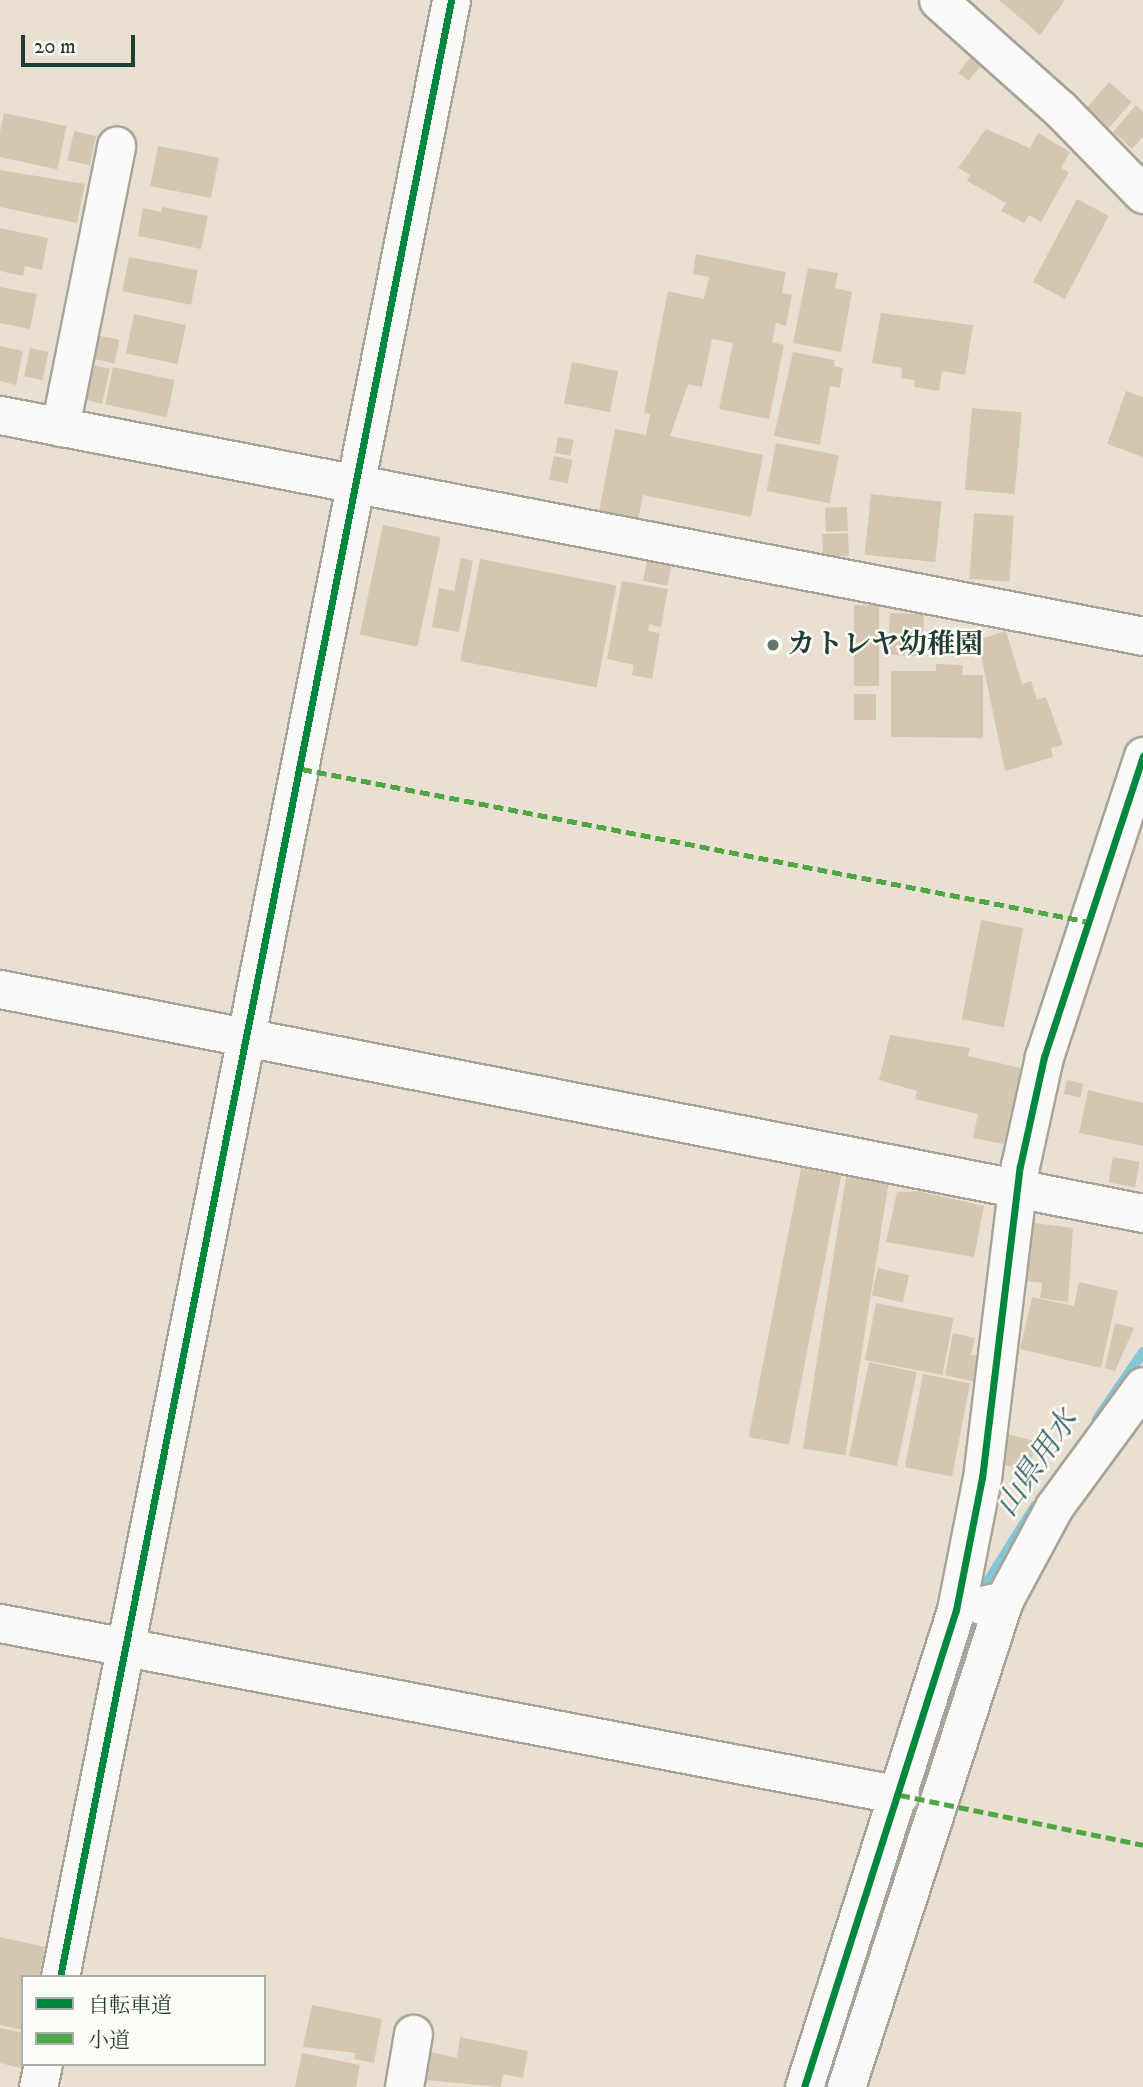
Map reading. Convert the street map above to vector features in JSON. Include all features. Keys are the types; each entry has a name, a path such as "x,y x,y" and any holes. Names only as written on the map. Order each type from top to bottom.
{"street":[{"path":"60,1975 124,1647 249,1038 451,0"},
{"path":"938,0 1143,194"},
{"path":"60,427 117,146"},
{"path":"0,415 1143,636"},
{"path":"804,2087 900,1795 956,1610 982,1478 1020,1191 1044,1057 1143,756"},
{"path":"0,989 1143,1213"},
{"path":"846,2087 1004,1600 1054,1507 1143,1386"},
{"path":"956,1610 1004,1600"},
{"path":"0,1623 900,1795"},
{"path":"404,2087 414,2034"},
{"path":"38,2087 43,2066"}],"building":[{"path":"999,0 1065,0 1040,35"},
{"path":"971,57 981,65 969,81 958,73"},
{"path":"1109,82 1132,102 1109,128 1086,108"},
{"path":"1136,105 1143,112 1143,136 1132,149 1113,132"},
{"path":"4,113 67,126 57,169 0,157 0,132"},
{"path":"986,129 1030,148 1038,133 1070,152 1061,168 1069,172 1041,222 1029,215 1024,223 1001,211 1006,203 967,181 970,175 958,168"},
{"path":"74,131 96,136 90,165 67,160"},
{"path":"158,146 219,158 211,198 150,186"},
{"path":"0,170 85,184 77,223 0,207"},
{"path":"1077,199 1109,216 1065,299 1033,282"},
{"path":"162,207 208,216 201,249 138,236 143,208 161,212"},
{"path":"0,228 48,238 42,270 25,266 23,276 0,271"},
{"path":"696,254 786,272 782,293 792,295 786,326 776,323 772,342 784,345 769,419 719,409 733,343 712,339 702,387 688,384 670,436 763,455 751,517 643,495 638,520 599,512 615,429 646,435 650,414 644,413 668,291 704,299 709,277 693,274"},
{"path":"129,257 198,270 191,305 122,291"},
{"path":"808,268 838,273 835,288 852,292 841,352 793,343"},
{"path":"0,287 37,294 30,329 0,323"},
{"path":"881,313 973,325 965,375 942,371 939,391 914,387 915,380 901,378 902,368 872,363"},
{"path":"134,314 186,325 178,364 126,353"},
{"path":"96,335 119,340 114,363 91,358"},
{"path":"0,346 23,351 16,385 0,381"},
{"path":"30,348 49,352 43,380 24,376"},
{"path":"793,352 835,360 834,366 843,368 840,388 830,386 820,445 774,436"},
{"path":"572,362 618,371 610,412 564,403"},
{"path":"90,364 110,369 102,404 87,400 84,392"},
{"path":"113,367 175,380 167,417 105,404"},
{"path":"1126,391 1143,397 1143,457 1107,444"},
{"path":"972,408 1022,412 1015,494 965,490"},
{"path":"558,437 574,440 571,456 555,453"},
{"path":"776,443 839,455 829,503 767,491"},
{"path":"554,456 573,460 568,483 549,479"},
{"path":"871,494 942,501 935,562 865,555"},
{"path":"847,507 848,531 826,532 825,508"},
{"path":"974,513 1014,516 1009,582 969,579"},
{"path":"383,525 441,537 417,647 360,635"},
{"path":"848,533 849,556 823,557 822,534"},
{"path":"461,558 473,561 459,632 432,627 439,588 454,591"},
{"path":"480,559 616,586 597,688 460,661"},
{"path":"647,561 671,566 667,586 643,581"},
{"path":"622,581 668,589 661,627 649,624 648,631 660,633 652,679 632,675 634,665 607,659"},
{"path":"854,605 879,605 879,686 854,686"},
{"path":"890,613 924,614 923,656 889,655"},
{"path":"1006,631 1022,684 1031,681 1037,700 1046,697 1063,745 1051,748 1053,757 1005,771 978,640"},
{"path":"936,664 963,665 962,675 983,675 983,738 891,737 891,671 936,671"},
{"path":"854,694 876,694 876,720 854,720"},
{"path":"981,920 1023,928 1004,1027 962,1019"},
{"path":"890,1035 970,1048 968,1056 1021,1068 1004,1144 973,1138 978,1114 915,1099 917,1091 879,1080"},
{"path":"1067,1080 1084,1084 1080,1097 1064,1094"},
{"path":"1088,1090 1143,1103 1143,1146 1079,1133"},
{"path":"1113,1157 1140,1162 1135,1187 1108,1183"},
{"path":"801,1168 841,1176 789,1445 749,1437"},
{"path":"846,1177 888,1184 845,1455 803,1449"},
{"path":"918,1191 984,1206 974,1257 886,1242 897,1192"},
{"path":"1034,1223 1073,1228 1068,1302 1040,1298 1042,1283 1026,1281"},
{"path":"878,1268 909,1275 903,1302 872,1295"},
{"path":"1079,1282 1118,1291 1101,1368 1020,1349 1032,1297 1074,1306"},
{"path":"876,1303 954,1318 942,1375 865,1360"},
{"path":"1115,1323 1134,1328 1115,1371 1105,1368"},
{"path":"953,1333 975,1338 971,1355 980,1356 975,1382 945,1375"},
{"path":"869,1362 917,1372 897,1466 849,1456"},
{"path":"923,1374 970,1383 952,1476 905,1467"},
{"path":"1007,1434 1036,1441 1029,1471 1000,1464"},
{"path":"0,1937 45,1947 39,1975 21,1975 21,2030 0,2025"},
{"path":"312,2005 382,2019 374,2063 354,2059 356,2053 303,2047"},
{"path":"0,2028 21,2033 21,2068 0,2063"},
{"path":"460,2037 528,2051 523,2078 503,2074 501,2087 425,2080 431,2052 457,2058"},
{"path":"302,2053 360,2065 356,2087 295,2087"}],"waterway":[{"name":"山県用水","path":"1097,1419 1143,1352"},
{"name":"山県用水","path":"861,1982 988,1581 1035,1506"}],"marked path":[{"path":"302,769 1085,921"},
{"path":"900,1795 1143,1845"}],"cycle path":[{"path":"60,1975 451,0"},
{"path":"804,2087 956,1610 982,1478 1020,1166 1044,1057 1143,756"}],"place":[{"name":"カトレヤ幼稚園","path":"773,645"}]}
